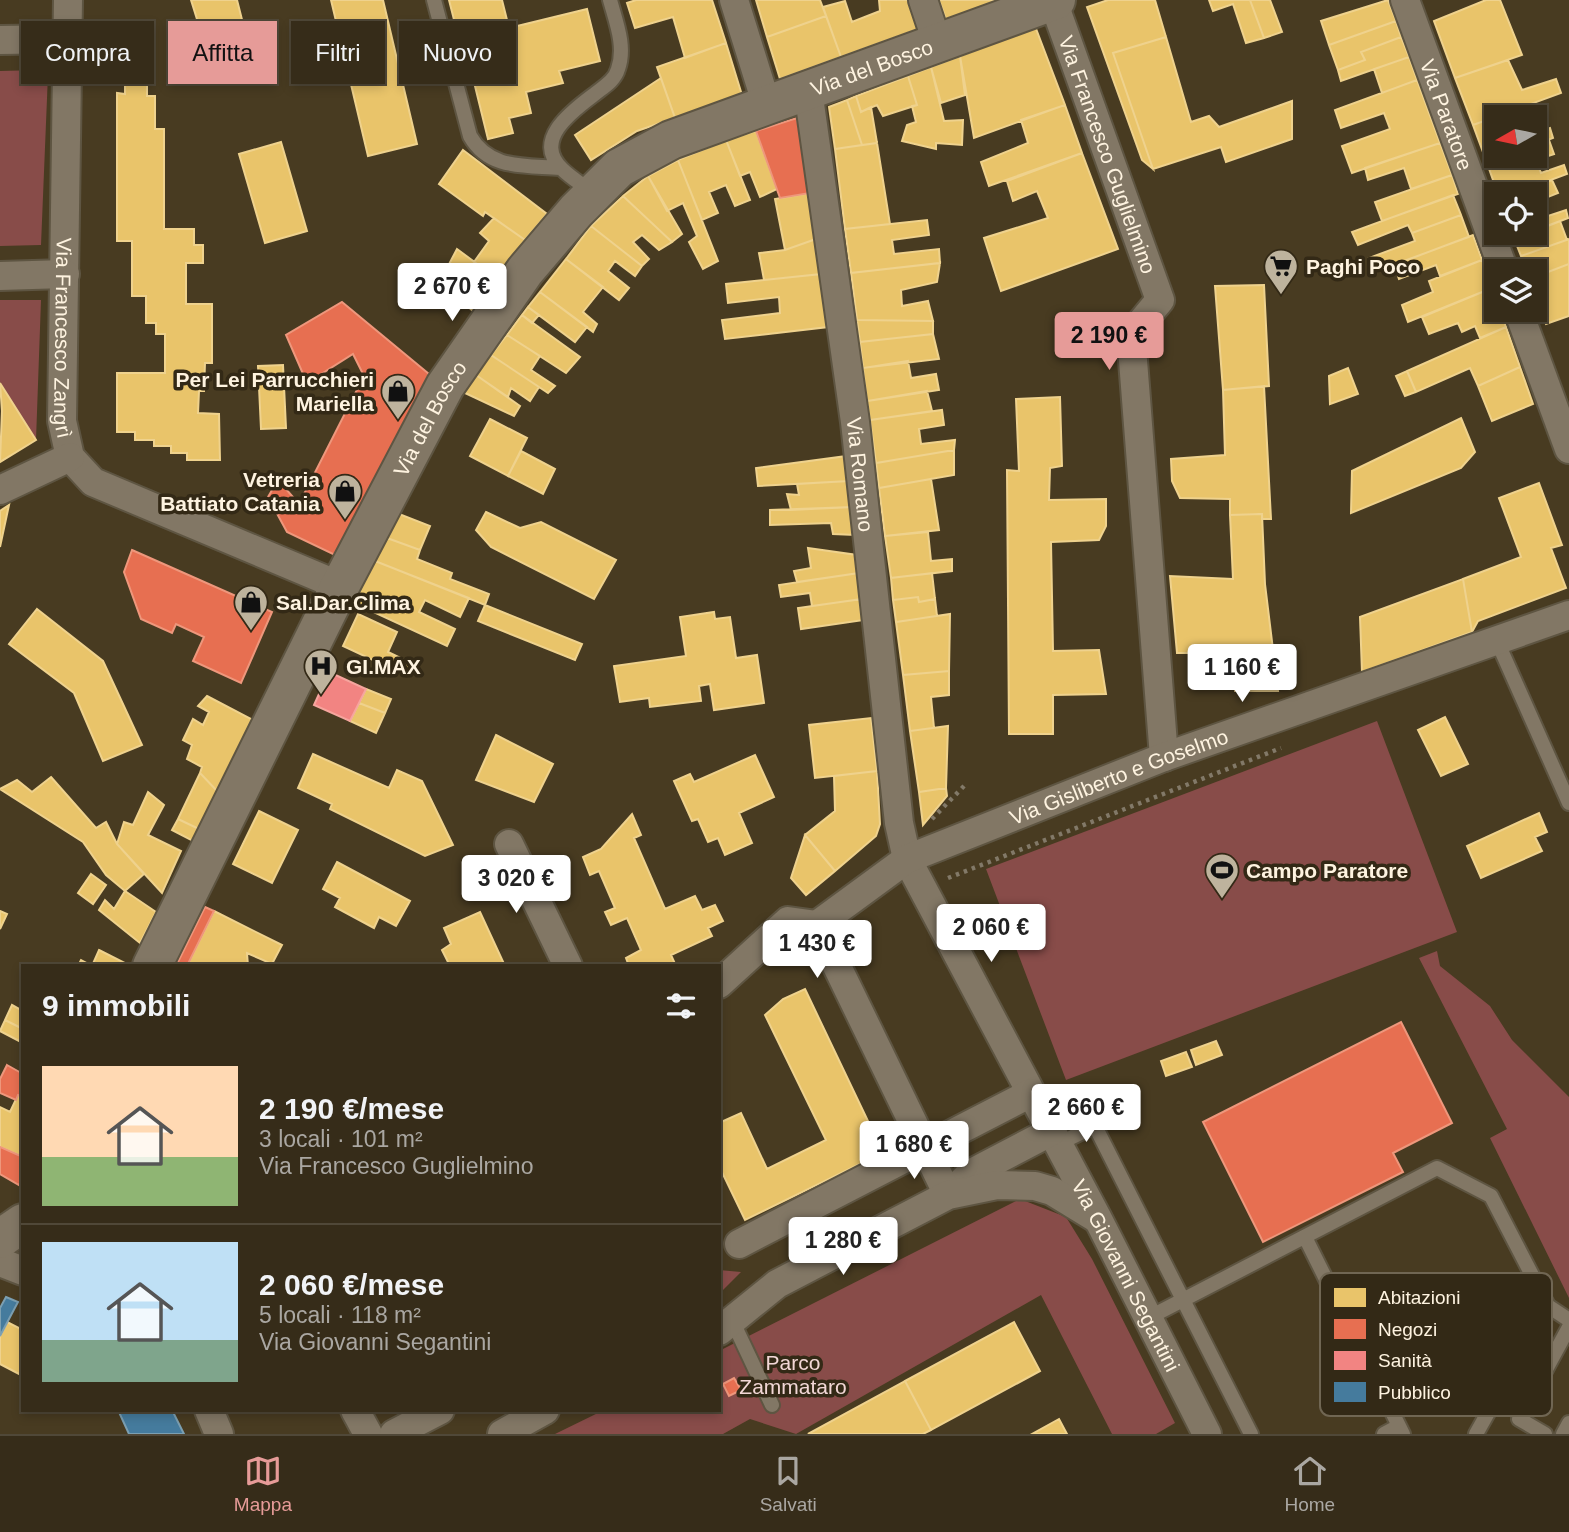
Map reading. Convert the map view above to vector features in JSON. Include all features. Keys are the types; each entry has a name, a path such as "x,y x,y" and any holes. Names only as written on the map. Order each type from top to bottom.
{"main road":[{"name":"Via del Bosco","path":"153,964 340,586 444,386 525,271 594,193 619,168 671,140 1055,0"},
{"path":"0,1209 21,1222"},
{"path":"0,1239 21,1224"}],"street":[{"name":"Via Francesco Zangrì","path":"67,21 68,0"},
{"path":"734,0 767,106"},
{"path":"923,0 937,42"},
{"name":"Via Francesco Guglielmino","path":"1055,0 1160,300 1131,335 1164,757"},
{"name":"Via Paratore","path":"1405,0 1500,259"},
{"path":"0,40 21,40"},
{"name":"Via Francesco Zangrì","path":"67,84 62,421 70,457 93,482 340,586"},
{"name":"Via Romano","path":"808,90 855,422 900,823 907,859"},
{"path":"0,276 65,274"},
{"path":"1522,322 1569,449"},
{"path":"0,490 70,457"},
{"name":"Via Gisliberto e Goselmo","path":"817,925 907,859 1164,757 1569,615"},
{"path":"509,844 567,964"},
{"name":"Via Giovanni Segantini","path":"907,859 1098,1219 1207,1434"},
{"path":"721,982 788,921 817,925 948,1195"},
{"path":"739,1244 1031,1093"},
{"path":"948,1195 970,1174 1055,1138"},
{"path":"725,1325 777,1284 948,1195 997,1185 1035,1186 1052,1191 1098,1219"},
{"path":"0,1262 21,1270"},
{"path":"210,1412 219,1434"},
{"path":"356,1412 368,1434"},
{"path":"394,1434 436,1412"},
{"path":"502,1434 541,1412"}],"lane":[{"path":"434,0 470,136 475,146 483,154 503,164 560,167"},
{"path":"594,193 560,167 553,154 554,136 560,120 612,81 618,70 622,52 610,0"},
{"path":"1497,641 1569,803"},
{"path":"1055,1138 1095,1126 1251,1434"},
{"path":"1148,1318 1437,1168 1491,1196 1531,1273"},
{"path":"1305,1237 1323,1273"},
{"path":"1552,1309 1569,1321"},
{"path":"725,1325 772,1405"},
{"path":"1552,1358 1569,1327"},
{"path":"1476,1434 1486,1416"},
{"path":"1521,1416 1519,1419 1539,1432"},
{"path":"1563,1434 1569,1423"},
{"path":"1384,1434 1401,1430"}],"path":[{"path":"948,879 949,875 1287,746"},
{"path":"924,828 965,785"}],"green space":[{"path":"21,70 21,84 48,84 41,245 0,246 0,71"},
{"path":"0,300 41,300 36,440 0,382"},
{"name":"Campo Paratore","path":"1377,721 1457,932 1066,1080 986,869"},
{"path":"1437,951 1440,966 1490,1006 1512,1040 1569,1097 1569,1298 1490,1138 1507,1129 1419,958"},
{"name":"Parco Zammataro","path":"1020,1199 1066,1217 1092,1259 1175,1423 1156,1434 1112,1434 1041,1295 796,1434 750,1419 723,1434 555,1434 600,1412 721,1412 721,1350"},
{"path":"721,1270 741,1272 721,1292"}],"building: Abitazioni":[{"path":"191,0 237,0 242,21 198,21"},
{"path":"331,0 383,0 399,68 399,84 403,84 417,144 368,156 351,84 385,84 385,21 336,21"},
{"path":"449,0 502,0 507,21 454,21"},
{"path":"636,0 712,0 726,43 685,58 673,17 635,28 627,3"},
{"path":"756,0 820,0 826,16 767,37"},
{"path":"879,0 910,0 919,29 841,57 823,7 845,1 852,22 880,11"},
{"path":"939,0 1001,0 946,19"},
{"path":"1108,0 1155,0 1166,37 1113,53 1153,169 1142,160 1087,7"},
{"path":"1209,0 1250,0 1264,38 1246,43 1233,4 1213,11"},
{"path":"1250,0 1270,0 1282,32 1264,38"},
{"path":"1388,0 1396,21 1329,45 1321,21"},
{"path":"1486,0 1500,0 1522,55 1455,78 1434,21"},
{"path":"587,9 600,61 559,71 563,83 526,92 531,113 509,118 513,133 488,139 474,84 516,84 516,26"},
{"path":"826,16 841,57 780,79 767,37"},
{"path":"1396,21 1401,37 1361,52 1365,60 1338,70 1329,45"},
{"path":"1035,26 1065,105 974,138 960,56"},
{"path":"1166,37 1191,122 1209,116 1219,127 1292,101 1292,139 1226,162 1221,147 1153,169 1113,53"},
{"path":"1401,37 1409,57 1341,81 1338,70 1365,60 1361,52"},
{"path":"726,43 742,95 675,118 657,67"},
{"path":"960,56 965,95 941,103 931,67"},
{"path":"1409,57 1417,80 1382,93 1374,69"},
{"path":"1508,60 1522,90 1556,79 1561,93 1528,105 1484,105 1484,121 1473,125 1455,78"},
{"path":"931,67 944,121 963,120 962,145 936,143 936,149 902,141 907,125 916,122 912,106 917,105 908,76"},
{"path":"908,76 917,105 883,116 877,105 861,112 856,96"},
{"path":"661,78 675,118 637,131 591,160 575,135"},
{"path":"1417,80 1440,143 1352,173 1342,146 1390,129 1384,113 1341,128 1335,110"},
{"path":"125,84 147,84 147,96 155,96 155,129 164,129 164,229 194,229 194,245 203,245 203,263 186,263 186,304 212,304 212,363 205,363 204,391 199,391 198,413 219,414 220,460 187,460 187,453 171,453 171,446 154,446 154,440 135,440 135,432 117,432 117,373 165,373 165,334 156,334 156,323 146,323 146,296 132,296 132,241 117,241 117,93 125,94"},
{"path":"856,96 861,112 871,107 877,143 862,145 847,100"},
{"path":"847,100 862,145 835,149 829,107"},
{"path":"1065,105 1082,153 989,186 981,162 1028,143 1021,120"},
{"path":"1484,121 1484,155 1473,125"},
{"path":"1550,128 1553,138 1547,140 1547,129"},
{"path":"756,131 777,189 760,197 750,172 740,176 726,140"},
{"path":"726,140 750,200 735,206 726,185 709,192 718,213 702,220 678,160"},
{"path":"1549,140 1554,154 1547,156"},
{"path":"281,142 307,231 265,243 239,154"},
{"path":"877,143 890,224 845,229 835,149"},
{"path":"1440,143 1452,175 1411,189 1404,168 1368,180 1365,168"},
{"path":"463,150 547,214 525,240 485,212 483,216 439,184"},
{"path":"1082,153 1118,249 1001,291 984,238 1048,218 1037,191 1013,201 1007,181"},
{"path":"678,160 718,261 703,269 689,242 697,236 683,203 667,211 648,176"},
{"path":"1564,165 1567,174 1545,182 1494,182 1489,168 1539,168 1541,173"},
{"path":"1452,175 1458,194 1382,221 1375,202"},
{"path":"648,176 682,234 672,242 623,196"},
{"path":"1552,180 1558,193 1547,197 1546,182"},
{"path":"810,193 816,239 785,250 775,199"},
{"path":"1453,195 1461,215 1412,233 1408,225 1358,245 1352,232"},
{"path":"623,196 672,242 659,250 642,235 633,242 649,259 642,266 591,226"},
{"path":"1566,210 1568,218 1547,226 1547,216"},
{"path":"1461,215 1469,237 1374,272 1369,258 1415,241 1412,233"},
{"path":"494,218 525,240 496,278 474,262 489,241 480,233"},
{"path":"927,220 929,235 892,240 894,254 939,249 940,263 851,273 845,229"},
{"path":"1560,221 1567,240 1521,256 1517,245 1547,245 1547,226"},
{"path":"591,226 642,266 635,276 615,261 608,271 629,288 619,300 566,259"},
{"path":"1473,235 1482,260 1440,276 1436,265 1399,279 1394,265"},
{"path":"816,239 821,274 764,280 759,253 785,250"},
{"path":"1569,239 1569,264 1547,272 1547,259 1522,259 1521,256"},
{"path":"457,249 496,278 473,311 446,288 454,277 446,270"},
{"path":"566,259 603,287 583,312 597,324 593,332 540,292"},
{"path":"1482,260 1484,266 1484,291 1408,322 1402,305 1433,292 1429,281"},
{"path":"940,263 937,282 901,290 902,306 928,301 933,321 857,320 851,273"},
{"path":"1569,264 1569,316 1546,324 1547,322 1547,272"},
{"path":"821,274 828,327 725,339 722,320 780,313 779,297 728,303 726,284"},
{"path":"1264,285 1269,386 1223,390 1215,286"},
{"path":"1484,291 1484,322 1504,322 1506,327 1480,338 1475,326 1462,332 1458,323 1429,334 1422,317"},
{"path":"540,292 587,327 575,342 528,307"},
{"path":"528,307 539,315 532,323 522,315"},
{"path":"522,315 580,357 566,373 507,335"},
{"path":"857,320 933,321 933,334 860,342"},
{"path":"1506,327 1520,367 1478,386 1470,368 1416,392 1407,371"},
{"path":"933,334 939,359 863,368 860,342"},
{"path":"507,335 540,356 531,370 555,386 548,393 491,355"},
{"path":"491,355 539,387 530,401 511,388 508,397 476,375"},
{"path":"908,361 911,378 936,374 939,390 867,401 863,368"},
{"path":"283,365 286,428 261,429 258,366"},
{"path":"1520,367 1533,404 1492,421 1478,386"},
{"path":"1348,368 1358,394 1330,404 1329,376"},
{"path":"1407,371 1416,392 1405,396 1396,376"},
{"path":"476,375 520,406 514,416 463,392"},
{"path":"0,383 36,440 0,462 2,411"},
{"path":"1264,386 1271,519 1262,519 1262,514 1230,515 1230,499 1180,498 1172,481 1171,459 1225,455 1223,390"},
{"path":"927,391 932,411 870,420 867,401"},
{"path":"1060,397 1062,466 1050,468 1049,500 1106,499 1106,526 1099,540 1051,542 1053,651 1099,650 1106,694 1053,695 1053,734 1009,734 1007,470 1019,471 1016,399"},
{"path":"942,410 944,425 919,429 921,444 955,440 954,450 876,463 870,420"},
{"path":"1461,418 1475,452 1461,468 1351,513 1352,471"},
{"path":"490,419 527,438 508,476 470,456"},
{"path":"954,450 954,475 879,488 876,463"},
{"path":"521,451 555,469 543,494 508,476"},
{"path":"847,456 849,481 758,486 756,468"},
{"path":"931,479 939,530 885,536 879,488"},
{"path":"849,481 852,507 791,510 787,494 799,495 797,484"},
{"path":"1539,483 1562,545 1551,548 1566,588 1478,621 1472,632 1463,579 1521,557 1499,498"},
{"path":"9,505 0,547 0,511"},
{"path":"852,507 855,535 833,534 831,523 770,525 770,510"},
{"path":"486,512 520,528 541,522 616,560 594,599 491,547 476,530"},
{"path":"399,514 430,526 420,550 387,538"},
{"path":"1262,514 1265,584 1278,691 1235,691 1233,653 1177,653 1170,576 1233,579 1230,515"},
{"path":"928,532 931,561 952,559 952,571 891,578 885,536"},
{"path":"387,538 420,550 417,559 452,573 450,579 489,594 485,605 375,561"},
{"path":"808,548 857,555 859,573 797,582 794,571 811,568"},
{"path":"375,561 469,598 460,617 425,600 419,612 455,629 447,646 354,603"},
{"path":"859,573 862,599 812,606 810,593 781,597 779,585"},
{"path":"932,573 935,599 919,602 918,597 893,600 891,578"},
{"path":"1463,579 1472,632 1362,672 1360,617"},
{"path":"918,597 919,602 935,599 937,616 896,622 893,600"},
{"path":"862,599 864,620 801,629 798,608"},
{"path":"485,605 582,644 575,660 478,621"},
{"path":"37,609 103,661 142,745 103,761 74,693 9,644"},
{"path":"714,612 715,619 730,617 736,658 757,655 764,703 714,710 710,684 699,686 701,701 650,707 649,698 620,702 614,666 686,656 680,617"},
{"path":"358,614 397,632 388,652 411,663 405,675 343,646"},
{"path":"950,614 949,671 903,675 896,622"},
{"path":"949,671 949,695 931,697 934,728 910,731 903,675"},
{"path":"366,689 391,699 385,713 359,703"},
{"path":"207,696 255,721 218,792 200,773 202,767 187,759 192,745 183,740 193,719 203,725 209,712 198,706"},
{"path":"359,703 385,713 376,733 350,721"},
{"path":"1445,717 1468,764 1441,776 1418,730"},
{"path":"871,718 877,771 815,778 809,725"},
{"path":"948,726 946,788 919,792 910,731"},
{"path":"496,735 553,764 534,802 476,780"},
{"path":"313,754 389,788 397,770 422,781 453,845 425,856 330,809 332,804 298,788"},
{"path":"755,755 774,797 739,813 752,843 725,855 718,838 708,842 698,819 692,821 674,781 690,774 694,782"},
{"path":"877,771 880,824 876,836 835,871 805,835 835,811 834,776"},
{"path":"200,773 218,792 199,829 178,819"},
{"path":"51,777 96,828 106,822 117,844 144,874 125,891 106,875 83,842 0,789 17,780 32,792"},
{"path":"946,788 947,796 923,825 919,792"},
{"path":"148,792 164,805 148,835 181,851 162,893 117,844 124,822 133,825"},
{"path":"259,811 298,830 272,883 233,864"},
{"path":"1539,813 1547,832 1535,837 1542,851 1481,878 1467,846"},
{"path":"632,814 641,835 634,838 665,909 695,896 702,910 715,905 723,921 708,928 712,936 671,955 675,964 628,964 626,958 641,950 627,918 611,925 605,912 615,908 599,871 590,875 583,857 601,849"},
{"path":"178,819 199,829 193,841 172,830"},
{"path":"805,835 835,871 806,895 791,878"},
{"path":"337,862 410,901 396,926 379,917 374,928 335,907 340,898 323,889"},
{"path":"91,874 106,885 93,904 78,893"},
{"path":"125,891 156,912 140,943 99,910 105,900 114,909"},
{"path":"0,911 7,914 0,929"},
{"path":"214,911 282,945 272,964 247,953 248,964 188,964"},
{"path":"480,912 504,964 449,964 442,950 451,944 444,928"},
{"path":"99,950 127,964 93,964"},
{"path":"805,989 877,1140 876,1151 868,1160 745,1220 721,1170 721,1122 741,1113 767,1169 826,1140 765,1015 783,999"},
{"path":"12,1005 21,1010 21,1028 5,1020"},
{"path":"5,1020 21,1028 21,1042 0,1031"},
{"path":"1216,1041 1222,1055 1196,1065 1191,1050"},
{"path":"1186,1052 1192,1067 1166,1076 1161,1061"},
{"path":"18,1095 21,1096 21,1156 0,1147 0,1107 10,1112"},
{"path":"7,1322 21,1329 21,1375 0,1364 0,1336"},
{"path":"1014,1322 1040,1371 931,1430 905,1381"},
{"path":"905,1381 931,1430 923,1434 808,1434"},
{"path":"1059,1419 1067,1434 1032,1434"}],"building: Negozi":[{"path":"797,118 810,193 780,198 756,131"},
{"path":"342,302 429,374 335,555 287,532 268,497 278,480 299,504 364,376 353,354 307,383 286,335"},
{"path":"132,550 272,612 241,683 193,661 204,637 176,624 172,633 141,619 124,572"},
{"path":"205,907 214,911 188,964 177,964"},
{"path":"1401,1022 1452,1123 1393,1153 1403,1172 1263,1242 1203,1122"},
{"path":"7,1065 21,1073 21,1096 18,1095 16,1100 0,1093 0,1079"},
{"path":"0,1147 21,1156 19,1185 0,1174"},
{"path":"734,1378 741,1390 729,1396 723,1384"}],"building: Sanità":[{"path":"329,672 366,689 350,721 314,705"}],"building: Pubblico":[{"path":"6,1297 18,1302 0,1336 0,1308"},
{"path":"119,1412 173,1412 184,1434 129,1434"}],"place":[{"name":"Paghi Poco","path":"1281,296"},
{"name":"Per Lei Parrucchieri Mariella","path":"398,421"},
{"name":"Vetreria Battiato Catania","path":"345,521"},
{"name":"Sal.Dar.Clima","path":"251,632"},
{"name":"GI.MAX","path":"321,696"},
{"name":"Campo Paratore","path":"1222,900"}]}
